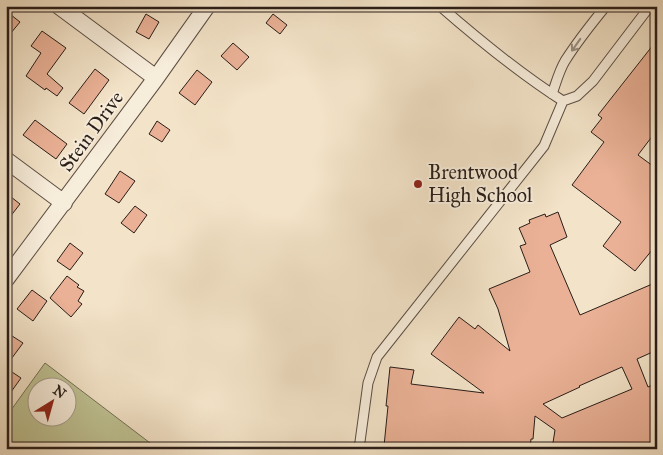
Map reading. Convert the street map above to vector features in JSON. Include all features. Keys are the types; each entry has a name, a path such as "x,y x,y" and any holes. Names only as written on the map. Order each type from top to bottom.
{"street":[{"path":"59,6 156,78"},
{"name":"Stein Drive","path":"6,280 207,6"},
{"path":"6,160 64,203"}],"lane":[{"path":"440,6 478,38 563,101"},
{"path":"552,94 565,61 606,6"},
{"path":"360,449 368,383 377,357 544,146 563,101 577,96 593,81 650,6"}],"green space":[{"path":"45,363 65,378 34,378"},
{"path":"28,387 28,428 78,428 78,388 158,449 6,449 6,417"}],"building":[{"path":"6,11 20,22 6,39"},
{"path":"146,14 159,22 149,39 136,32"},
{"path":"273,14 287,25 280,34 266,23"},
{"path":"42,31 66,48 47,74 63,88 57,96 26,76 41,53 31,46"},
{"path":"657,40 657,130 638,155 657,169 657,244 635,271 603,246 621,222 572,185 604,142 591,132 602,118 598,115"},
{"path":"233,43 249,57 237,70 221,56"},
{"path":"95,69 109,80 84,114 69,103"},
{"path":"197,70 212,82 195,105 179,93"},
{"path":"35,120 67,144 56,159 23,135"},
{"path":"157,121 170,130 162,142 149,134"},
{"path":"120,171 135,181 119,203 105,194"},
{"path":"6,193 20,204 6,222"},
{"path":"135,206 147,215 134,233 121,223"},
{"path":"558,212 567,237 550,245 580,315 657,282 657,350 637,359 648,387 657,383 657,440 635,449 552,449 555,430 535,416 530,449 402,449 384,446 390,367 414,370 411,384 484,393 431,354 459,317 475,329 478,325 510,351 498,309 489,289 530,272 520,246 526,244 519,228 530,223 529,220 545,214 546,217","holes":["622,367 632,389 562,418 543,404"]},
{"path":"70,243 83,253 70,270 57,261"},
{"path":"67,276 79,285 77,287 84,291 78,301 82,304 71,317 50,298"},
{"path":"32,290 47,301 33,321 17,309"},
{"path":"6,332 23,343 6,366"},
{"path":"6,368 21,378 6,399"}],"place":[{"name":"Brentwood High School","path":"418,184"}]}
